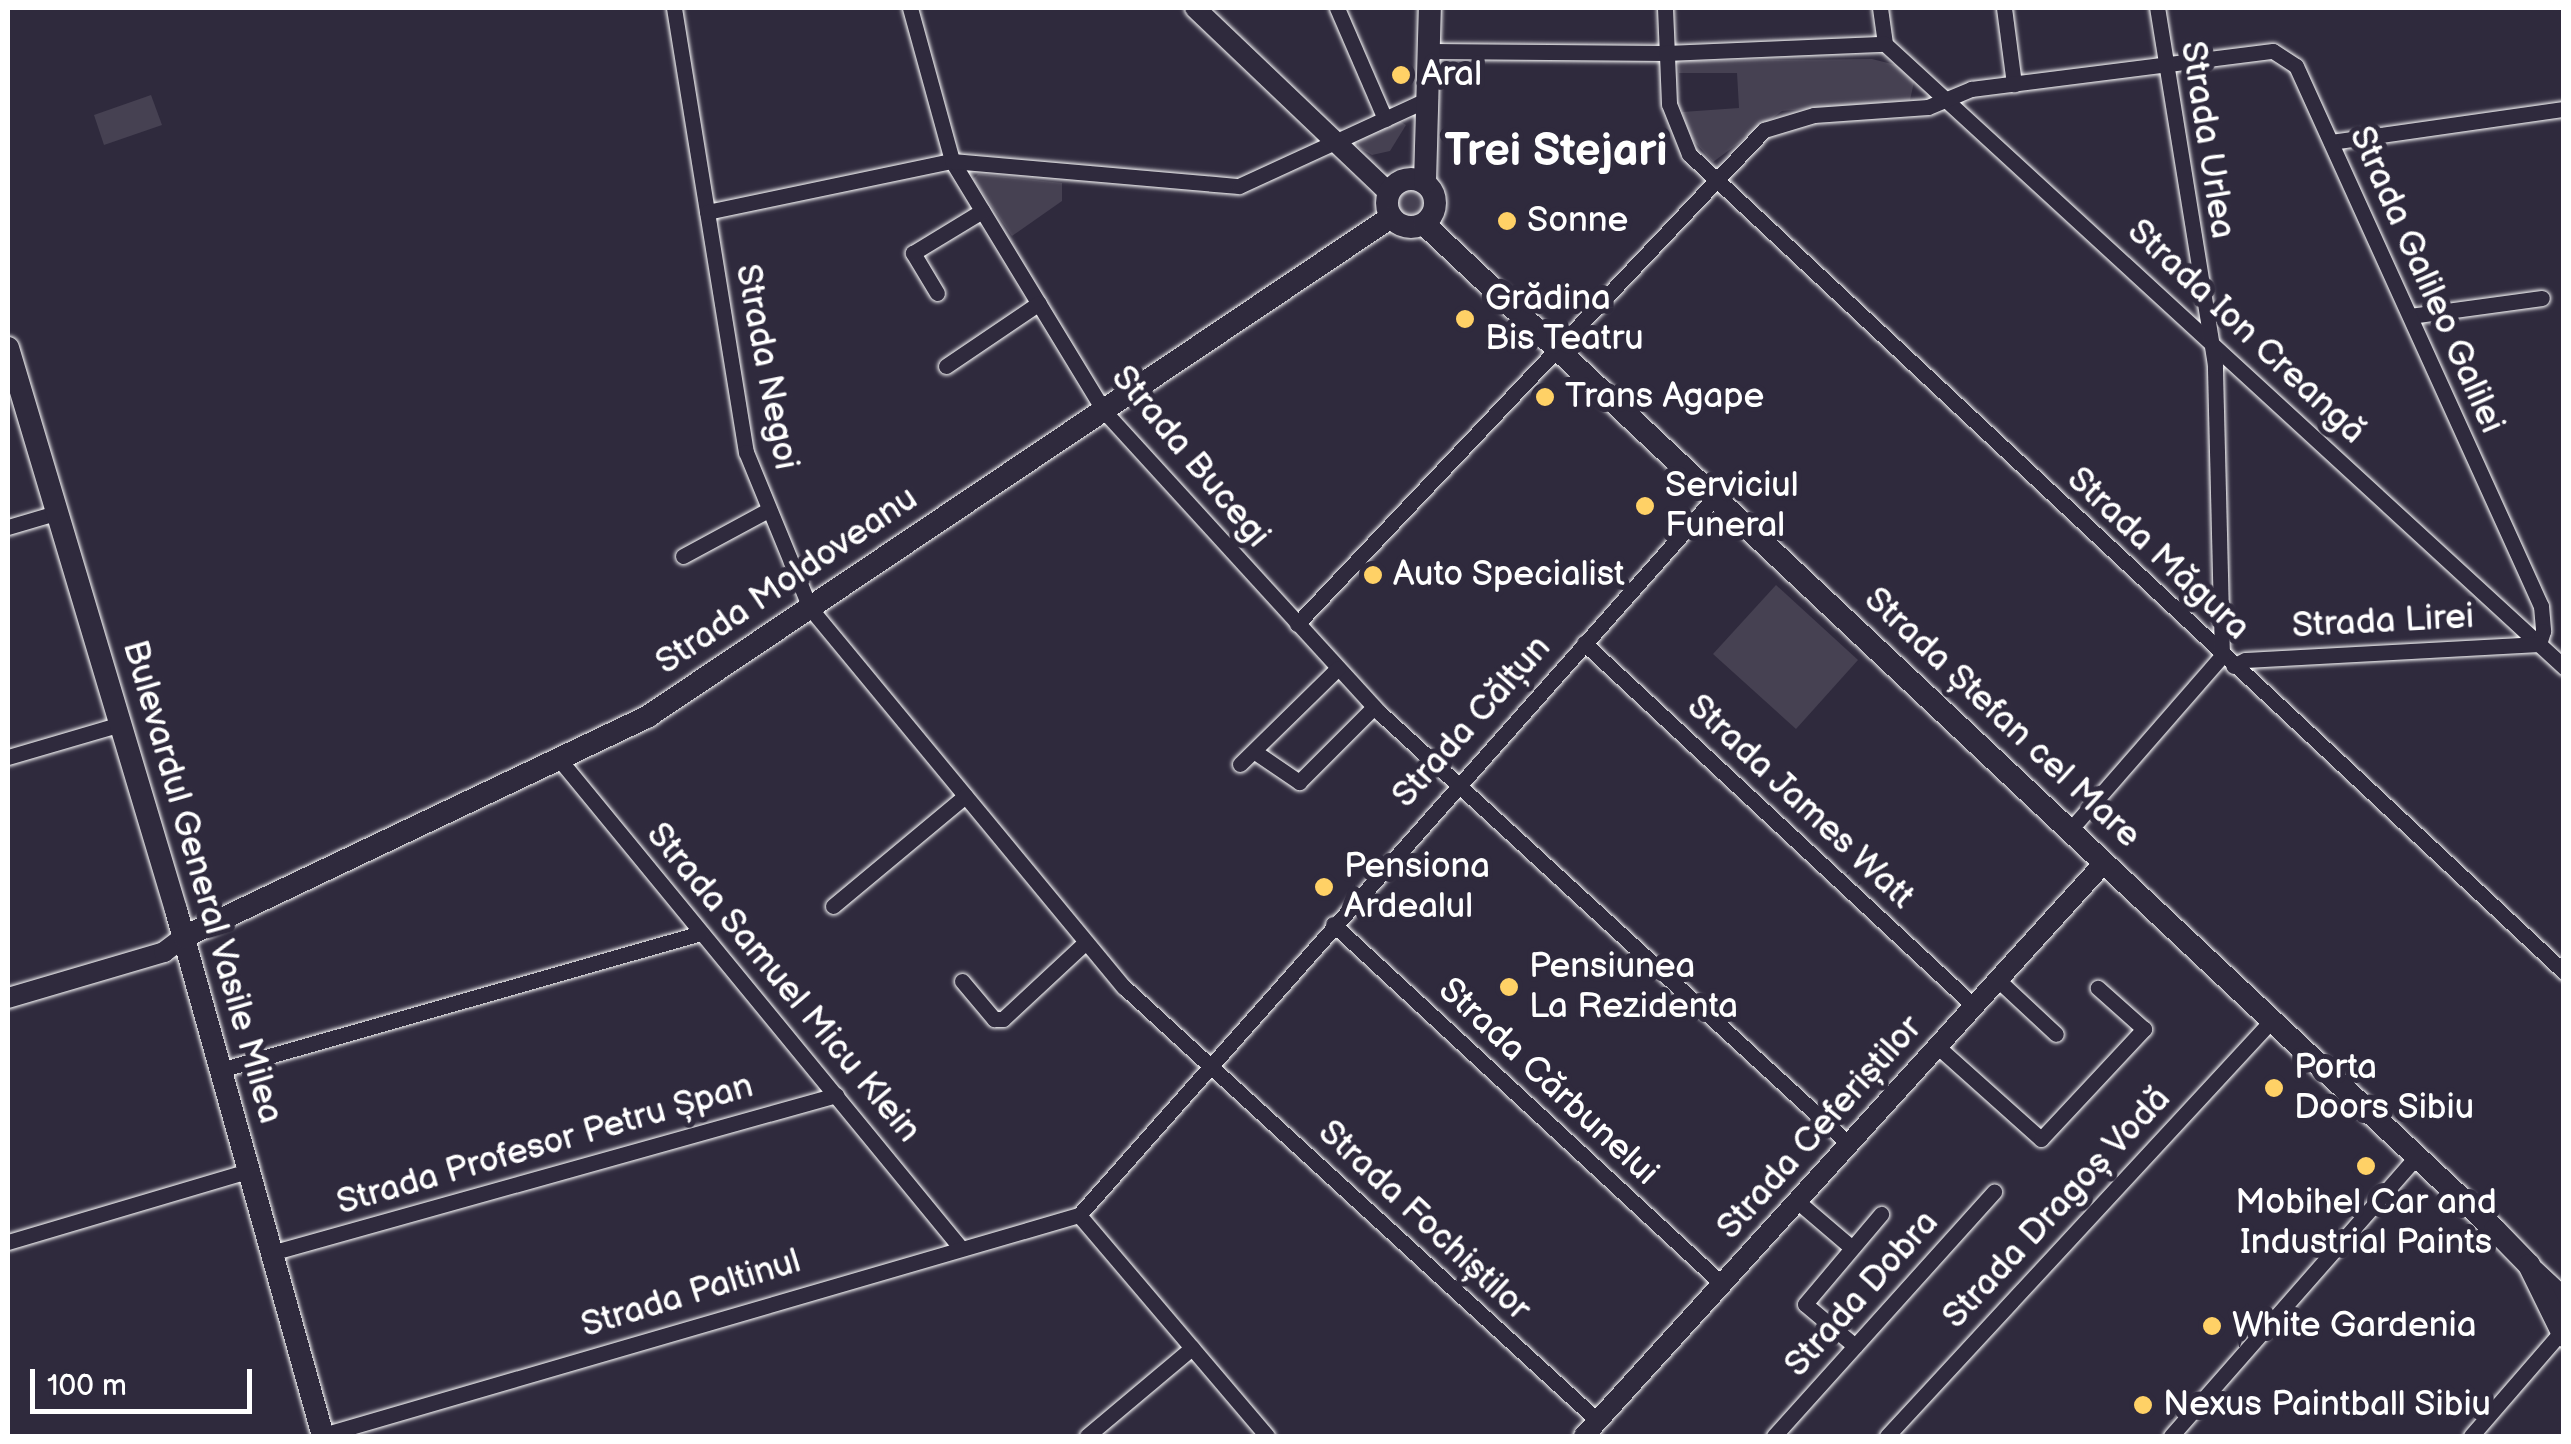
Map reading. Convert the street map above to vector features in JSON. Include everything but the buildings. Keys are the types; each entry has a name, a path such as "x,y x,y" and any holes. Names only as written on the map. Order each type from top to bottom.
{"main road":[{"path":"1425,182 1406,178 1389,193 1391,217 1407,227 1424,224 1436,198 1425,182 1430,8"},
{"name":"Strada Moldoveanu","path":"184,937 647,717 1391,217"},
{"name":"Strada Ștefan cel Mare","path":"1424,224 2529,1265 2562,1334"},
{"name":"Bulevardul General Vasile Milea","path":"8,348 184,937 321,1436"}],"street":[{"name":"Strada Negoi","path":"674,8 746,452 810,608 1086,942 1210,1064"},
{"name":"Strada Bucegi","path":"910,8 952,161 1104,410 1374,708 1849,1144"},
{"path":"1195,8 1389,193"},
{"path":"1337,8 1385,119"},
{"name":"Strada Măgura","path":"1666,8 1674,129 1713,179 2564,972"},
{"path":"1431,51 1666,53 1885,44 1880,8"},
{"path":"2004,8 2014,84"},
{"name":"Strada Urlea","path":"2157,8 2210,340 2228,661"},
{"name":"Strada Ion Creangă","path":"1885,44 1949,98 2564,667"},
{"name":"Strada Galileo Galilei","path":"2166,70 2281,54 2296,66 2541,606 2539,644"},
{"path":"1297,624 1752,139 1794,118 1912,110 2014,84 2166,70"},
{"path":"707,212 952,161 1239,186 1430,98"},
{"path":"2331,142 2564,109"},
{"path":"936,293 914,253 982,210"},
{"path":"2410,316 2542,298"},
{"path":"946,366 1039,303"},
{"name":"Strada Călțun","path":"1079,1215 1455,784 1715,498"},
{"path":"683,556 768,510"},
{"path":"8,527 59,512"},
{"name":"Strada James Watt","path":"1584,643 1974,1006"},
{"name":"Strada Lirei","path":"2228,661 2539,644"},
{"path":"2070,830 2228,661"},
{"path":"1240,764 1338,668"},
{"path":"1258,754 1299,782 1374,708"},
{"path":"8,757 121,724"},
{"name":"Strada Samuel Micu Klein","path":"559,759 960,1246"},
{"path":"834,906 965,796"},
{"name":"Strada Ceferiștilor","path":"1590,1429 2104,863"},
{"name":"Strada Cărbunelui","path":"1333,924 1722,1284"},
{"path":"220,1070 701,933"},
{"path":"8,998 164,952 184,937"},
{"path":"962,981 994,1019 1004,1018 1086,942"},
{"path":"1998,980 2056,1034"},
{"path":"1938,1047 2042,1138 2144,1030 2098,988"},
{"name":"Strada Dragoș Vodă","path":"1887,1436 2271,1021"},
{"name":"Strada Fochiștilor","path":"1210,1064 1590,1429"},
{"name":"Strada Profesor Petru Șpan","path":"271,1253 836,1094"},
{"path":"2171,1436 2417,1156"},
{"path":"8,1242 248,1172"},
{"name":"Strada Dobra","path":"1774,1436 1994,1192"},
{"path":"1798,1201 1852,1248"},
{"path":"1855,1346 1805,1304 1880,1214"},
{"path":"1079,1215 1267,1436"},
{"name":"Strada Paltinul","path":"321,1436 960,1246 1079,1215"},
{"name":"Strada Ștefan cel Mare","path":"2529,1265 2564,1298"},
{"path":"2472,1436 2562,1334"},
{"path":"1087,1436 1192,1348"}],"shaded area":[{"path":"1872,59 1896,65 1914,82 1910,100 1782,111 1713,162 1692,139 1682,112 1739,108 1737,73 1679,73 1678,61"},
{"path":"151,95 162,125 104,145 94,115"},
{"path":"1398,120 1406,125 1390,151 1372,155 1358,147 1357,139"},
{"path":"978,174 1062,183 1062,201 1012,236 973,179"},
{"path":"1411,191 1420,194 1420,212 1411,215 1402,212 1399,203 1402,194"},
{"path":"1776,585 1858,660 1796,729 1713,654"}],"place":[{"name":"Aral","path":"1401,75"},
{"name":"Sonne","path":"1507,221"},
{"name":"Grădina Bis Teatru","path":"1465,319"},
{"name":"Trans Agape","path":"1545,397"},
{"name":"Serviciul Funeral","path":"1645,506"},
{"name":"Auto Specialist","path":"1373,575"},
{"name":"Pensiona Ardealul","path":"1324,887"},
{"name":"Pensiunea La Rezidenta","path":"1509,987"},
{"name":"Porta Doors Sibiu","path":"2274,1088"},
{"name":"Mobihel Car and Industrial Paints","path":"2366,1166"},
{"name":"White Gardenia","path":"2212,1326"},
{"name":"Nexus Paintball Sibiu","path":"2143,1405"}],"district":[{"name":"Trei Stejari","path":"1556,152"}]}
